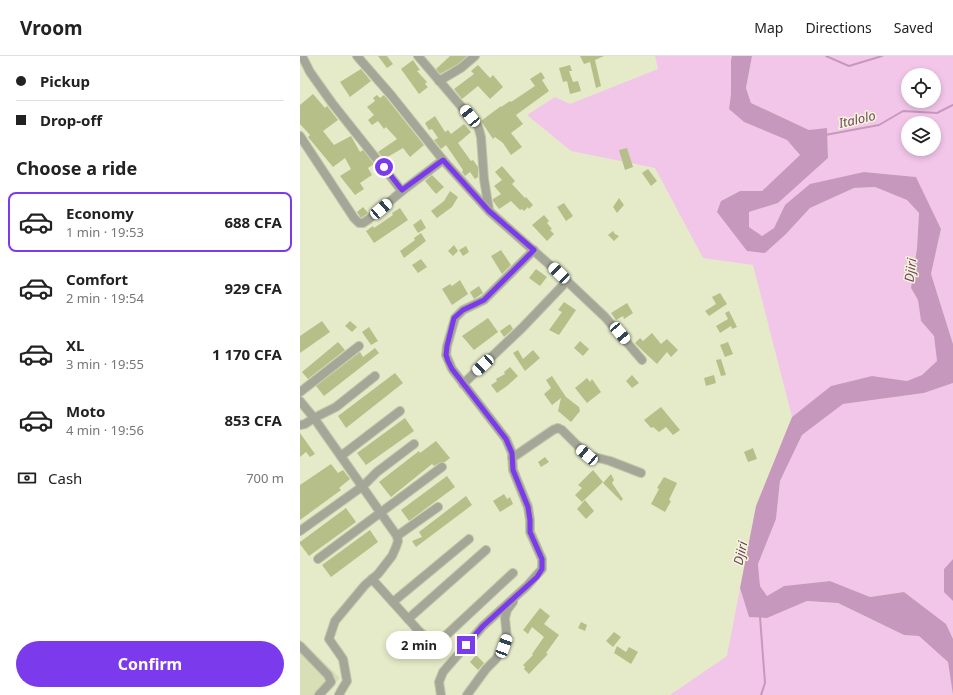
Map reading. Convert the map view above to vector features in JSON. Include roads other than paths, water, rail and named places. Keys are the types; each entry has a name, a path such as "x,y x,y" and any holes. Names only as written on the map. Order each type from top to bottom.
{"street":[{"path":"357,56 391,95 443,160 489,211 534,250 605,317 642,360"},
{"path":"418,56 473,120 480,132 484,179 489,211"},
{"path":"440,81 461,68 474,56"},
{"path":"303,58 310,72 332,103 402,190"},
{"path":"300,136 354,218 359,223 363,223 369,219 402,190 443,160"},
{"path":"441,695 439,682 443,672 483,626 537,577 542,569 542,559 530,532 528,507 513,470 510,446 452,369 446,355 454,318 463,310 484,300 534,250"},
{"path":"463,384 522,328 567,281"},
{"path":"300,392 359,346"},
{"path":"300,425 305,424 336,407 376,376"},
{"path":"300,401 382,512 397,536 398,541 392,556 335,621 329,639 343,659 347,681 341,690 340,695"},
{"path":"341,456 400,411"},
{"path":"512,458 558,428 562,430 587,455 641,473"},
{"path":"300,531 363,486 377,472 414,444"},
{"path":"318,559 442,467"},
{"path":"397,536 438,506"},
{"path":"393,602 469,539"},
{"path":"408,619 486,550"},
{"path":"372,579 426,638 434,641 441,640 513,573"},
{"path":"467,695 486,669 496,659 504,646 507,638 505,618 507,610 517,596"},
{"path":"300,646 328,675 331,682 319,695"}],"waterway":[{"path":"826,56 849,66 882,56"},
{"name":"Italolo","path":"825,135 879,125 903,111 937,113 953,105"},
{"path":"760,617 765,683 761,695"}],"water label":[{"name":"Djiri","path":"910,270"},
{"name":"Djiri","path":"740,553"}]}
